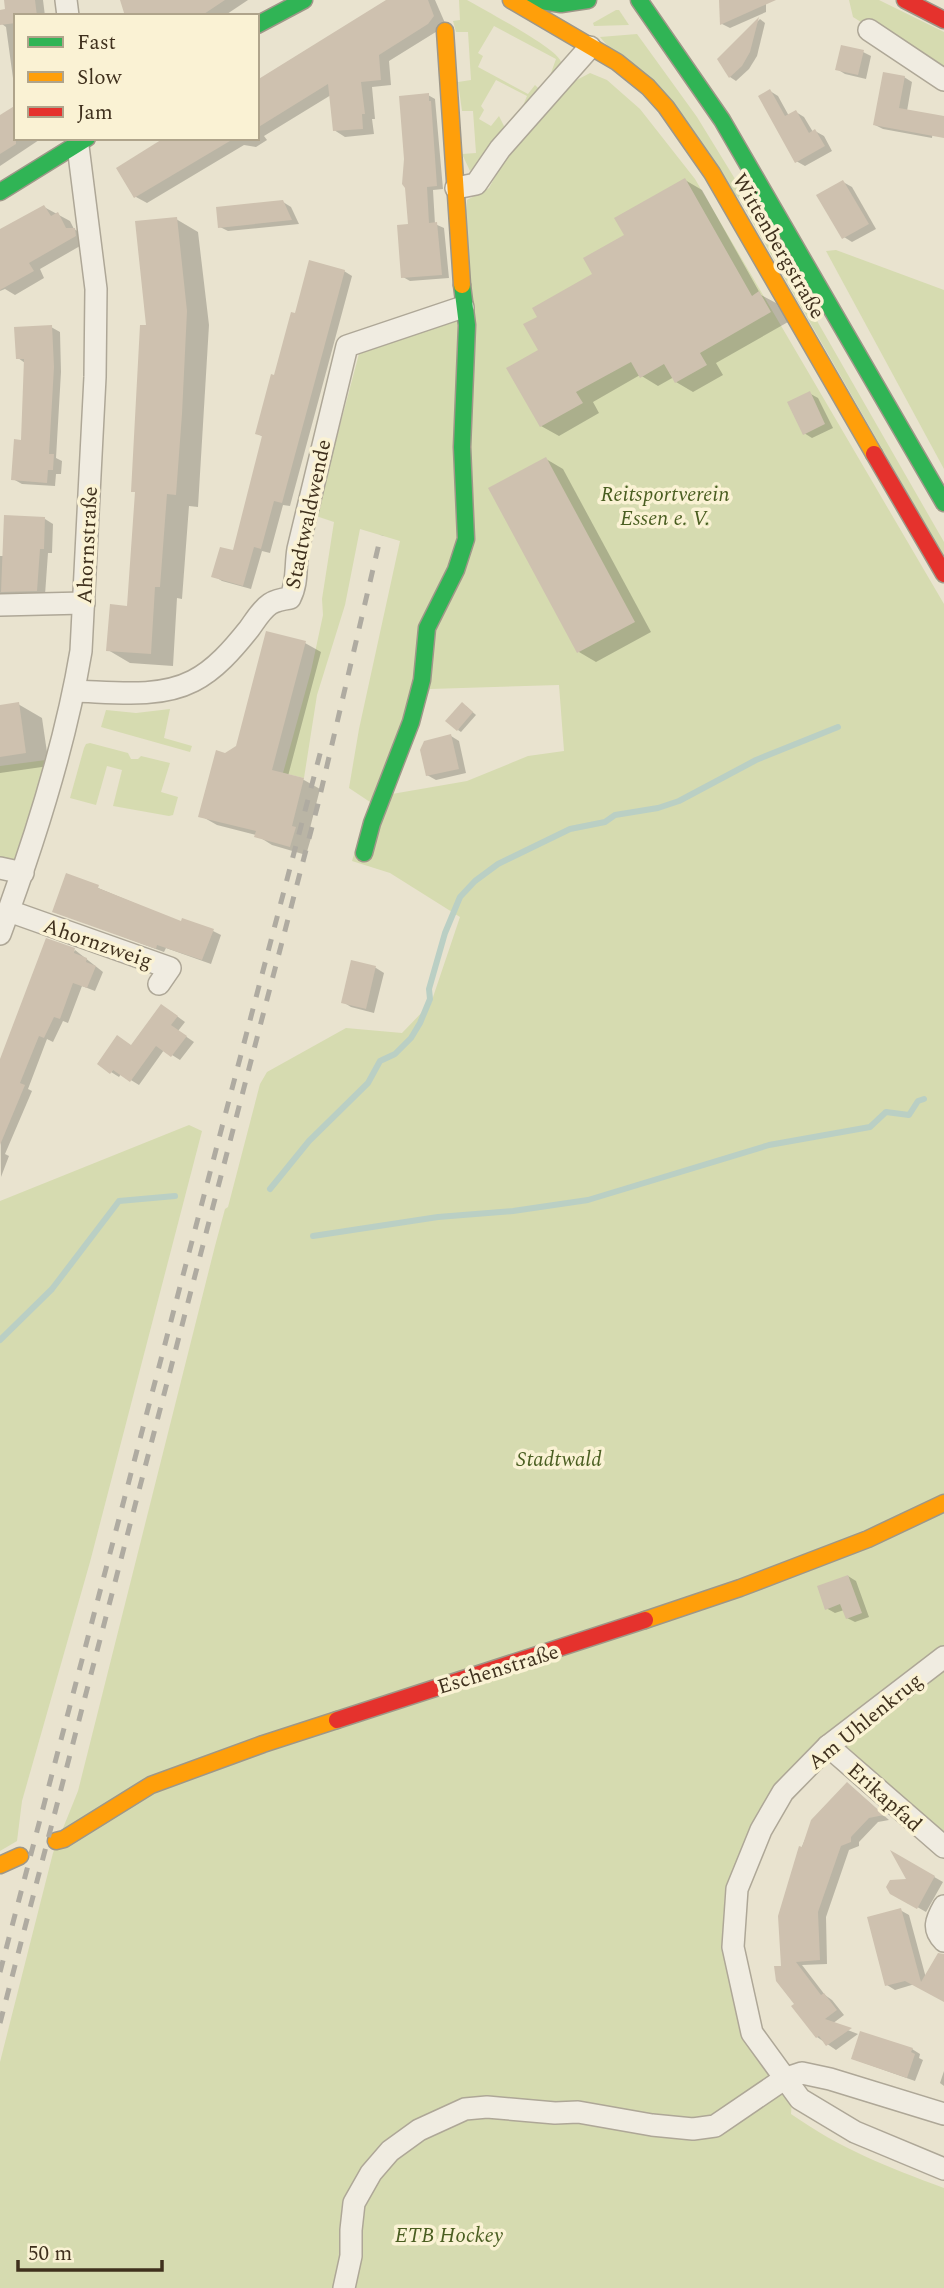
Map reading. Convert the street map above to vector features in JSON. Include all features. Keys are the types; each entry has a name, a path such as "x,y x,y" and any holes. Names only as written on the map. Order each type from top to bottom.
{"street":[{"path":"272,16 292,0"},
{"path":"259,24 304,0"},
{"name":"Wittenbergstraße","path":"511,0 620,65 647,86 682,125 944,574"},
{"path":"535,0 554,5 572,5 588,0"},
{"name":"Wittenbergstraße","path":"639,0 722,120 944,503"},
{"path":"905,0 944,20"},
{"path":"869,30 944,80"},
{"path":"364,853 372,823 411,722 422,680 428,628 456,570 466,539 462,447 467,325 463,307 445,31"},
{"path":"456,188 476,184 500,149 590,47"},
{"path":"0,192 81,140"},
{"name":"Ahornstraße","path":"0,934 23,873 74,691 80,651 96,377 96,289 81,140"},
{"name":"Stadtwaldwende","path":"74,691 143,692 169,689 191,682 211,670 241,639 268,605 279,599 290,598 296,586 294,573 298,549 347,346 463,307"},
{"path":"0,605 84,603"},
{"path":"0,868 23,873"},
{"name":"Ahornzweig","path":"9,911 170,968 159,984"},
{"name":"Eschenstraße","path":"56,1841 64,1839 151,1785 264,1744 562,1649 740,1588 868,1539 944,1503"},
{"name":"Am Uhlenkrug","path":"944,1657 828,1746 783,1791 761,1830 737,1889 733,1947 751,2033 800,2099 855,2132 944,2169"},
{"name":"Erikapfad","path":"828,1746 944,1847"},
{"path":"0,1865 20,1856"},
{"path":"944,1906 935,1924 936,1933 944,1941"},
{"path":"344,2288 351,2256 354,2203 371,2173 390,2151 419,2130 465,2109 487,2107 555,2113 578,2112 693,2129 715,2126 784,2079 802,2073 944,2114"}],"green space":[{"path":"459,0 467,0 519,29 547,48 561,62 553,74 551,73 556,59 494,26 478,53 483,56 478,67 528,94 535,85 539,89 522,108 527,96 496,80 481,106 484,110 479,119 491,126 499,116 505,128 479,164 470,171 462,154 476,153 473,111 462,111 458,82 471,80 468,32 456,32 453,21 460,20"},
{"path":"849,0 879,0 944,32 944,88 857,28 861,22 853,17"},
{"path":"619,10 629,25 594,26 593,23"},
{"path":"637,34 697,117 743,192 944,542 944,557 740,200 600,37"},
{"name":"Stadtwald","path":"590,73 607,80 640,109 695,179 944,604 944,1849 825,1740 758,1811 725,1890 722,1946 740,2033 792,2098 791,2114 865,2156 944,2188 944,2288 0,2288 0,2062 53,1853 78,1791 215,1246 260,1084 267,1072 346,1028 402,1033 431,1003 460,917 390,873 352,861 370,802 349,788 359,729 400,541 360,529 345,605 317,695 304,778 283,773 311,671 323,615 322,599 334,522 316,516 360,350 455,319 467,200 489,188 509,151 571,83","holes":["559,685 564,751 528,756 467,781 392,794 430,689"]},
{"path":"836,250 944,290 944,469 826,251"},
{"path":"170,709 164,738 192,746 190,752 101,727 106,710 136,713"},
{"path":"90,743 128,753 131,759 141,756 170,763 161,792 178,797 173,815 113,806 122,770 107,766 96,805 70,798 84,748"},
{"path":"46,760 14,864 0,860 0,766"},
{"path":"189,1125 202,1131 90,1562 22,1801 17,1841 0,1851 0,1201"}],"building":[{"path":"4,0 35,0 37,14 14,14 14,23 0,25 0,10 5,9"},
{"path":"120,0 225,0 204,14 124,14"},
{"path":"386,0 428,0 434,16 428,24 379,55 381,80 361,82 365,114 362,114 363,129 333,131 328,84 259,127 259,79"},
{"path":"719,0 776,0 720,25"},
{"path":"759,17 750,52 742,66 729,78 717,59"},
{"path":"841,45 864,50 858,75 835,70"},
{"path":"883,72 905,76 899,108 944,116 944,138 873,125"},
{"path":"770,89 785,116 796,110 809,133 815,129 825,146 795,163 758,96"},
{"path":"429,93 437,186 427,187 429,223 437,222 442,275 401,278 397,225 408,224 405,188 402,184 404,159 399,96"},
{"path":"14,106 16,144 0,154 0,115"},
{"path":"161,140 232,140 134,198 116,168"},
{"path":"685,178 752,296 759,291 771,312 700,353 707,365 675,383 664,364 640,378 631,362 576,392 583,403 540,427 506,368 538,350 523,324 537,317 532,308 592,274 583,258 624,235 614,218"},
{"path":"843,180 869,224 842,239 816,195"},
{"path":"283,200 292,220 218,228 216,207"},
{"path":"44,205 51,216 58,212 66,228 75,228 76,236 29,263 34,271 0,290 0,229"},
{"path":"177,217 187,311 182,414 176,495 167,494 160,587 155,587 151,654 106,651 110,604 127,606 135,492 131,492 140,325 146,325 135,221"},
{"path":"309,260 345,270 282,503 274,501 261,549 254,547 243,586 211,577 220,547 233,550 262,436 255,434 271,374 274,375 291,312 295,313"},
{"path":"52,325 54,367 49,454 54,454 53,470 48,470 47,483 11,480 14,439 21,440 24,359 16,359 14,327"},
{"path":"810,391 825,424 803,435 787,402"},
{"path":"546,457 635,622 577,653 488,488"},
{"path":"4,515 45,517 44,549 40,549 37,591 1,592"},
{"path":"266,631 306,641 272,770 304,778 292,826 296,827 290,847 254,837 256,831 198,817 216,750 225,753 236,746"},
{"path":"19,702 26,753 0,757 0,705"},
{"path":"462,702 473,712 457,731 445,721"},
{"path":"451,734 459,769 426,776 420,750 424,741"},
{"path":"66,873 181,921 182,918 214,929 202,960 157,945 156,949 52,912"},
{"path":"46,938 75,948 74,953 87,958 86,962 96,966 87,988 73,983 60,1019 54,1017 44,1038 39,1036 20,1083 25,1085 0,1145 0,1059"},
{"path":"351,960 376,966 366,1009 341,1003"},
{"path":"161,1004 178,1016 171,1025 187,1036 171,1057 156,1046 130,1082 113,1070 110,1074 97,1064 117,1035 131,1045"},
{"path":"848,1575 862,1613 846,1619 840,1604 825,1610 817,1586"},
{"path":"847,1782 884,1815 869,1818 851,1837 851,1842 841,1846 818,1912 820,1960 796,1962 821,1995 824,1993 837,2010 825,2019 852,2028 826,2046 819,2036 816,2038 791,2006 794,2004 776,1981 774,1966 781,1966 778,1916 799,1846 802,1847 811,1820"},
{"path":"890,1850 935,1876 917,1909 890,1894 886,1887 890,1880 906,1879"},
{"path":"901,1908 921,1982 938,1953 944,1954 944,2002 905,1981 885,1986 867,1917"},
{"path":"860,2031 913,2048 911,2052 915,2054 907,2078 851,2059"}],"waterway":[{"path":"270,1189 309,1141 368,1083 380,1061 395,1054 411,1038 430,999 429,989 445,933 460,897 475,881 498,864 570,829 605,822 615,815 658,808 679,801 756,760 838,727"},
{"path":"313,1236 438,1217 513,1211 588,1200 769,1145 870,1127 886,1112 909,1115 918,1101 924,1099"},
{"path":"0,1340 52,1289 119,1201 175,1196"}],"railway":[{"path":"0,2023 318,804 381,535"},
{"path":"0,1972 321,750"}],"traffic: fast":[{"path":"259,24 304,0"},
{"path":"535,0 561,4 588,0"},
{"path":"639,0 722,120 944,503"},
{"path":"0,192 84,140"},
{"path":"364,853 372,823 411,722 422,680 427,628 456,570 466,539 462,447 467,325 462,285"}],"traffic: slow":[{"path":"511,0 617,62 648,87 666,107 712,173 874,454"},
{"path":"445,31 462,285"},
{"path":"645,1620 740,1588 868,1539 944,1503"},
{"path":"56,1841 64,1839 151,1785 337,1720"},
{"path":"0,1865 20,1856"}],"traffic: jam":[{"path":"905,0 944,20"},
{"path":"874,454 944,574"},
{"path":"337,1720 645,1620"}],"park label":[{"name":"Reitsportverein Essen e. V.","path":"665,506"},
{"name":"ETB Hockey","path":"449,2235"}]}
